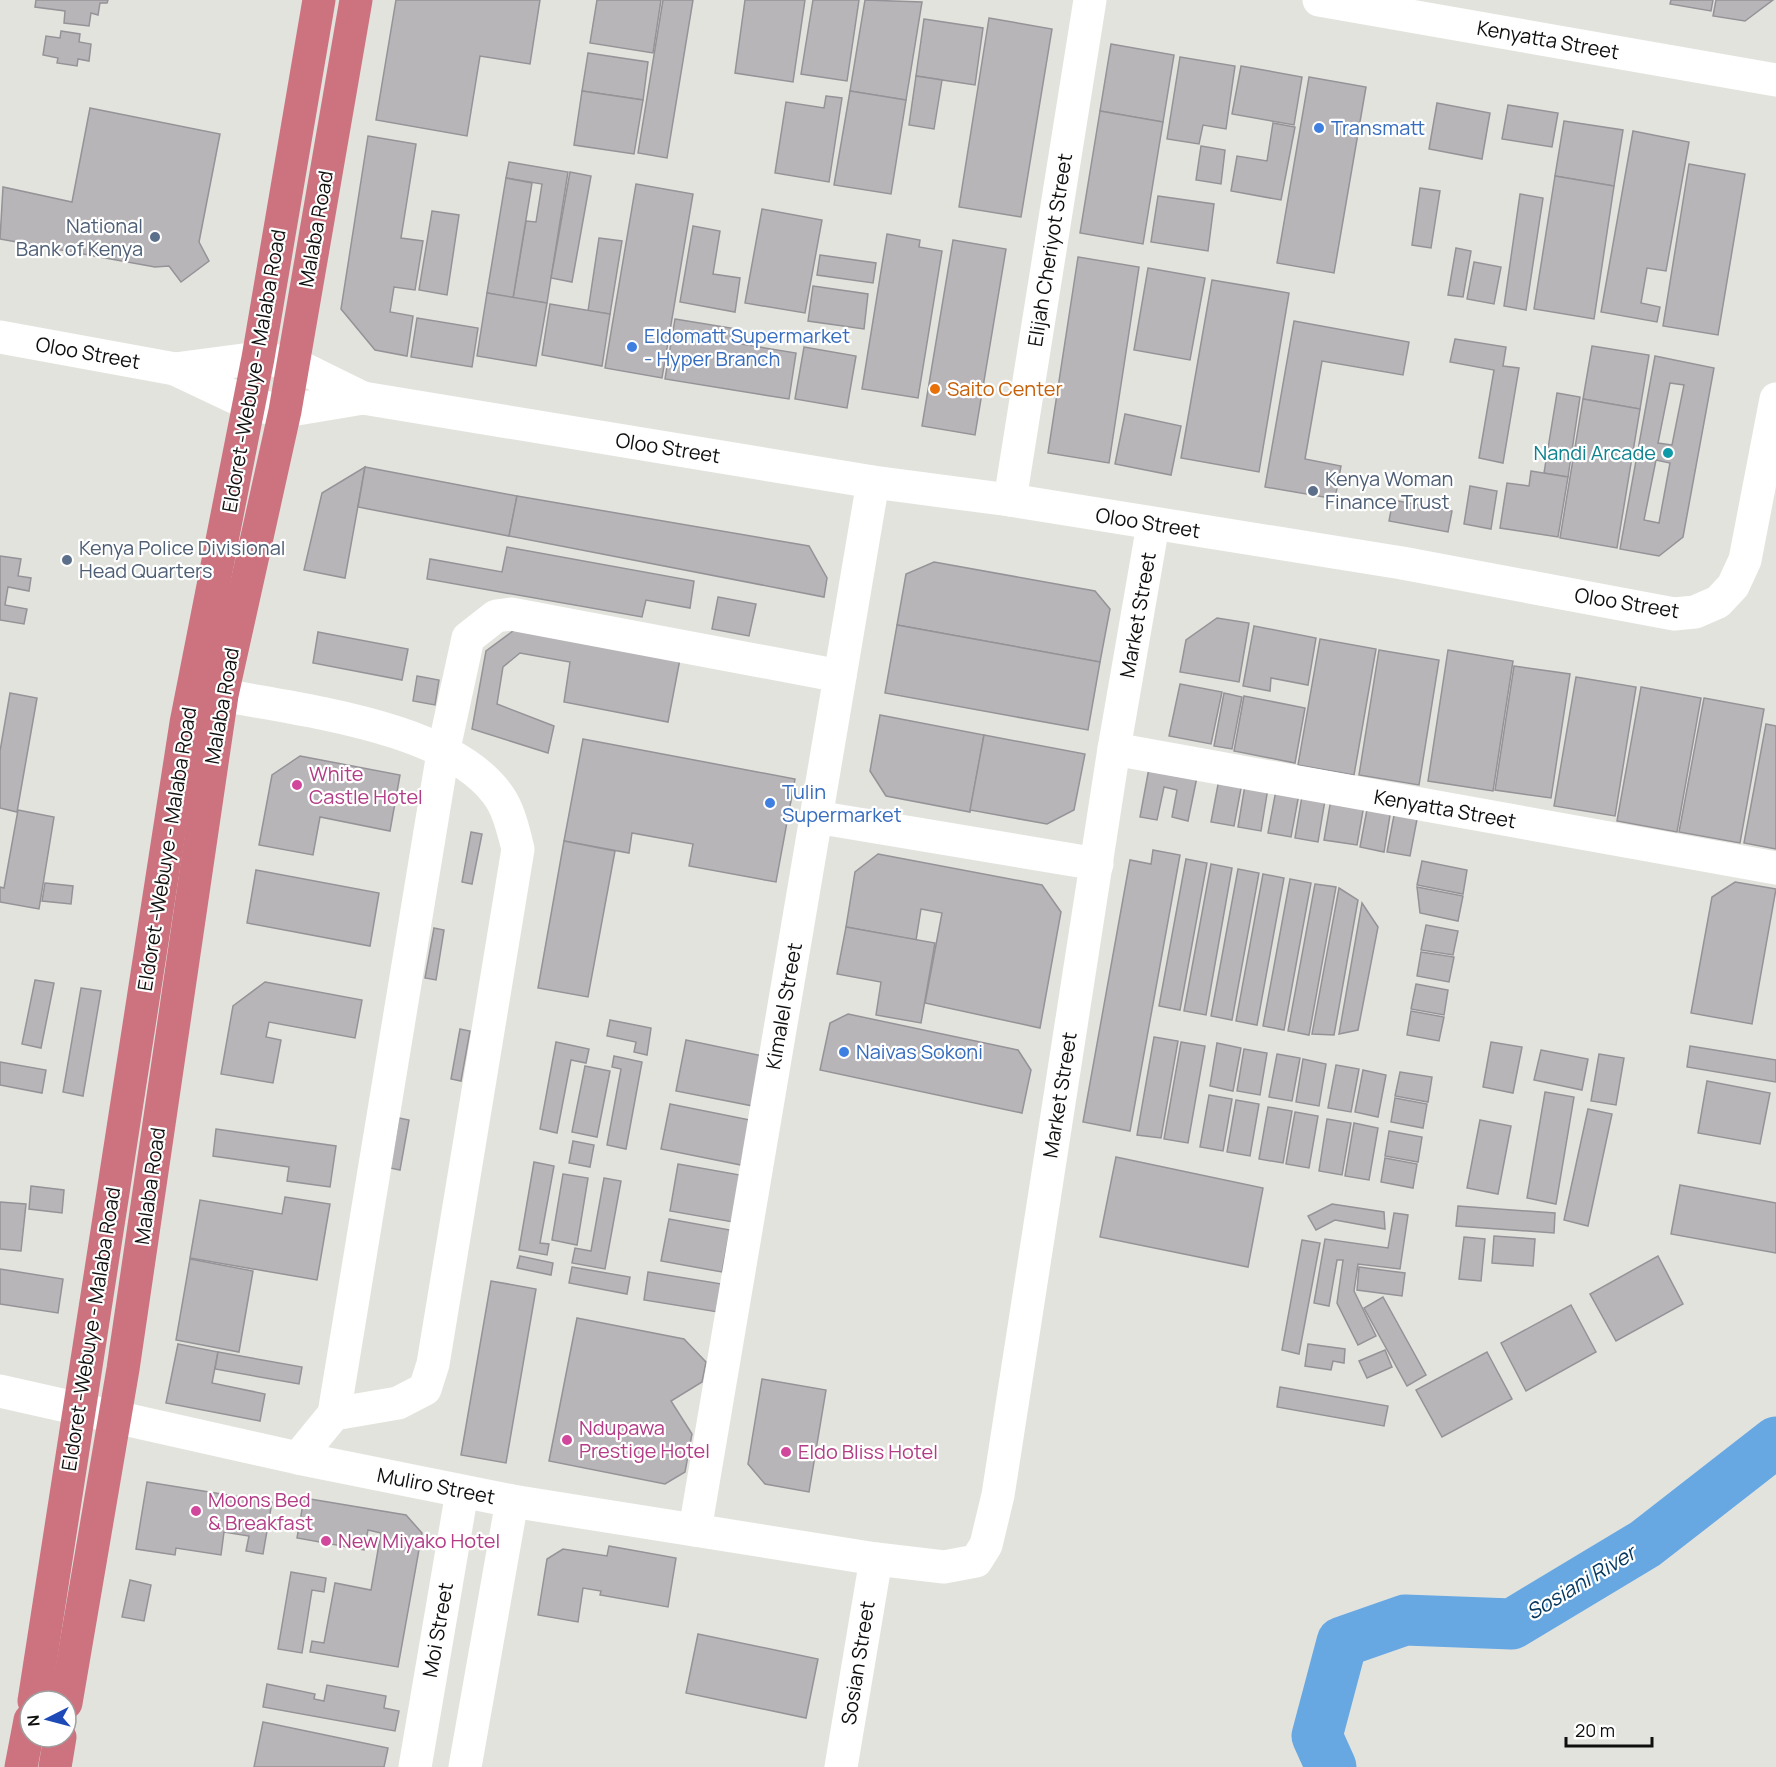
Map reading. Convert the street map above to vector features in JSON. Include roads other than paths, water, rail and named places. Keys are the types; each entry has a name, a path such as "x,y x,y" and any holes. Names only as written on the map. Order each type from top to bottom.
{"highway":[{"name":"Eldoret -Webuye - Malaba Road","path":"36,1689 186,723 258,358 319,0"},
{"name":"Malaba Road","path":"116,1416 222,695 285,411 356,0"},
{"name":"Eldoret -Webuye - Malaba Road","path":"68,1689 116,1416"},
{"path":"21,1767 24,1749"},
{"path":"55,1767 58,1749"}],"street":[{"name":"Elijah Cheriyot Street","path":"1010,500 1090,0"},
{"name":"Kenyatta Street","path":"1319,0 1776,80"},
{"name":"Oloo Street","path":"0,337 175,369 249,404 285,411 363,398"},
{"name":"Oloo Street","path":"175,369 258,358 292,363 363,398 873,482 1010,500 1154,525 1402,562 1674,614 1695,612 1718,602 1733,586 1745,560 1776,399"},
{"name":"Kimalel Street","path":"695,1530 873,482"},
{"name":"Market Street","path":"876,1559 944,1567 976,1561 986,1545 998,1495 1114,749 1154,525"},
{"path":"298,1458 334,1414 443,753 468,638 483,623 496,616 511,614 840,676"},
{"path":"222,695 363,723 425,742 468,766 502,801 518,849 433,1364 425,1389 398,1403 334,1414"},
{"name":"Kenyatta Street","path":"1114,749 1776,868"},
{"path":"816,817 1097,864"},
{"name":"Muliro Street","path":"0,1391 298,1458 512,1502 876,1559"},
{"name":"Moi Street","path":"415,1767 462,1492"},
{"path":"465,1767 512,1502"},
{"name":"Sosian Street","path":"841,1767 876,1559"}],"waterway":[{"name":"Sosiani River","path":"1331,1767 1317,1736 1342,1642 1405,1620 1512,1624 1645,1544 1776,1442"}],"place":[{"name":"Transmatt","path":"1319,128"},
{"name":"National Bank of Kenya","path":"155,237"},
{"name":"Eldomatt Supermarket - Hyper Branch","path":"632,347"},
{"name":"Saito Center","path":"935,389"},
{"name":"Nandi Arcade","path":"1668,453"},
{"name":"Kenya Woman Finance Trust","path":"1313,491"},
{"name":"Kenya Police Divisional Head Quarters","path":"67,560"},
{"name":"White Castle Hotel","path":"297,785"},
{"name":"Tulin Supermarket","path":"770,803"},
{"name":"Naivas Sokoni","path":"844,1052"},
{"name":"Ndupawa Prestige Hotel","path":"567,1440"},
{"name":"Eldo Bliss Hotel","path":"786,1452"},
{"name":"Moons Bed & Breakfast","path":"196,1511"},
{"name":"New Miyako Hotel","path":"326,1541"}]}
